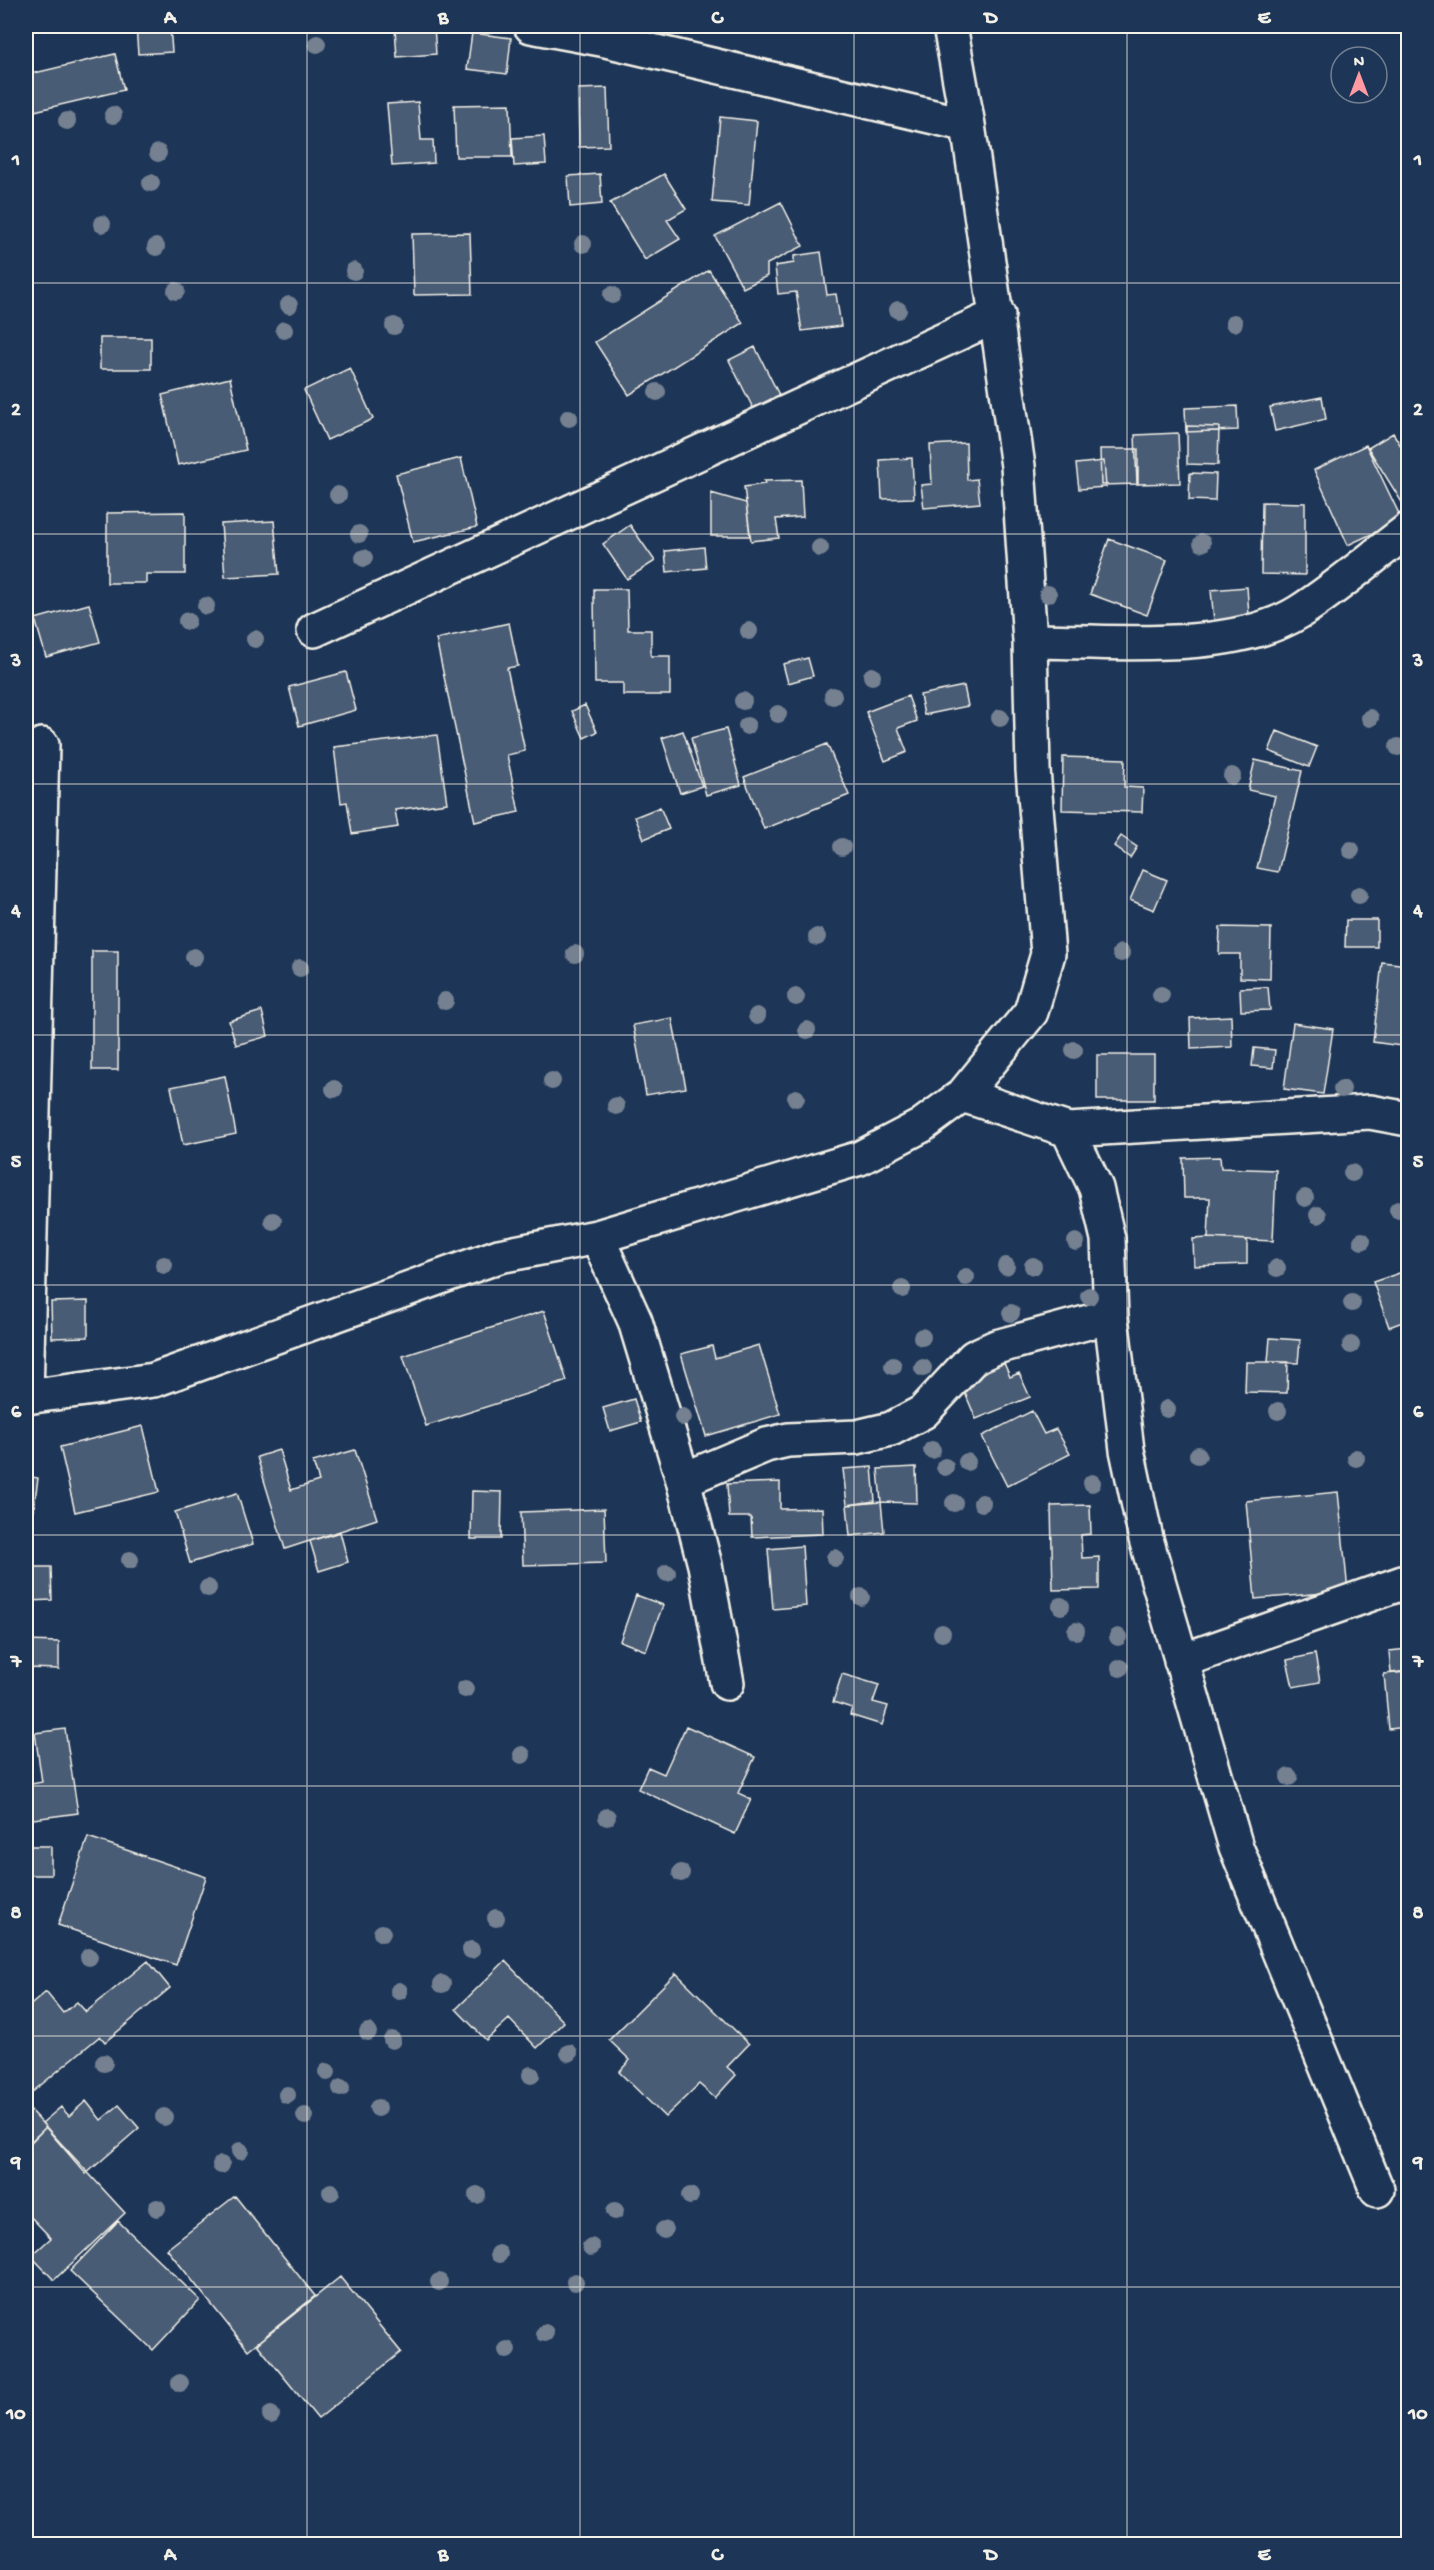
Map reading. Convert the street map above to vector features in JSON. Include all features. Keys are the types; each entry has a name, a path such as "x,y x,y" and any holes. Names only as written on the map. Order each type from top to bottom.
{"street":[{"path":"531,26 601,39 968,125"},
{"path":"42,745 26,1397 154,1380 499,1256 597,1237 860,1158 921,1126 963,1095 1031,1012 1048,954 1033,770 1030,641 1018,466 998,315 950,26"},
{"path":"314,630 998,315"},
{"path":"1030,641 1169,642 1250,633 1298,613 1408,530"},
{"path":"963,1095 1068,1130 1370,1112 1408,1119"},
{"path":"1068,1130 1096,1188 1107,1239 1111,1316 1127,1450 1146,1539 1236,1847 1377,2190"},
{"path":"597,1237 635,1321 683,1480 705,1565 727,1683"},
{"path":"683,1480 766,1446 788,1440 857,1437 891,1429 923,1412 974,1357 996,1347 1111,1316"},
{"path":"1182,1661 1408,1581"}],"building":[{"path":"136,26 170,26 172,52 138,54"},
{"path":"434,26 436,54 397,57 395,28"},
{"path":"472,33 511,38 507,74 467,69"},
{"path":"115,54 124,90 26,113 26,75"},
{"path":"607,88 609,146 579,147 578,89"},
{"path":"418,102 421,140 433,140 434,163 392,166 387,104"},
{"path":"510,104 512,157 456,157 454,105"},
{"path":"720,117 757,121 749,205 712,202"},
{"path":"544,136 546,164 514,166 512,138"},
{"path":"600,174 602,204 570,207 568,176"},
{"path":"664,174 686,209 667,220 680,239 645,260 610,203"},
{"path":"781,202 803,246 767,264 767,276 743,288 715,236"},
{"path":"470,233 472,294 414,295 412,234"},
{"path":"821,252 827,295 836,294 841,326 802,331 796,292 778,294 775,266 794,263 794,256"},
{"path":"709,270 743,323 629,395 595,342"},
{"path":"100,338 151,338 151,369 100,369"},
{"path":"755,347 779,395 753,408 729,360"},
{"path":"350,368 373,419 327,440 304,390"},
{"path":"230,378 246,450 178,465 162,395"},
{"path":"1322,397 1326,419 1275,431 1270,407"},
{"path":"1237,406 1238,430 1186,432 1185,408"},
{"path":"1187,426 1219,427 1218,465 1187,464"},
{"path":"1178,433 1180,483 1137,484 1135,435"},
{"path":"1393,433 1408,457 1408,512 1368,448"},
{"path":"966,443 967,480 977,479 980,503 924,508 921,485 932,484 930,445"},
{"path":"1366,445 1402,520 1348,545 1314,470"},
{"path":"1100,449 1138,449 1138,484 1101,485"},
{"path":"461,458 477,527 413,542 396,474"},
{"path":"912,458 914,498 882,499 880,460"},
{"path":"1104,461 1106,487 1079,489 1076,464"},
{"path":"1190,473 1216,474 1215,501 1189,500"},
{"path":"801,480 803,517 776,519 779,538 751,541 744,487 765,484 764,481"},
{"path":"711,493 746,503 750,536 711,536"},
{"path":"1262,502 1305,503 1305,575 1261,574"},
{"path":"185,512 185,574 146,574 146,583 107,583 107,513"},
{"path":"274,521 279,574 225,577 221,524"},
{"path":"630,525 655,561 627,579 603,544"},
{"path":"1109,539 1167,560 1147,615 1090,594"},
{"path":"704,547 706,568 667,572 665,551"},
{"path":"1247,587 1250,629 1215,632 1211,590"},
{"path":"594,589 627,589 628,630 651,630 651,656 670,656 670,695 623,695 623,683 595,683"},
{"path":"89,604 100,642 46,657 35,619"},
{"path":"509,623 518,666 507,668 525,751 507,755 519,812 475,822 436,639"},
{"path":"808,658 813,676 788,683 783,664"},
{"path":"346,672 356,710 299,726 289,687"},
{"path":"964,686 968,706 924,715 920,695"},
{"path":"908,696 917,721 898,728 907,752 885,761 866,712"},
{"path":"585,705 597,732 584,738 572,711"},
{"path":"726,729 741,785 706,795 691,738"},
{"path":"683,731 702,786 680,793 662,738"},
{"path":"1277,731 1317,747 1309,767 1269,751"},
{"path":"437,735 447,803 395,810 398,827 352,834 347,802 341,803 334,747"},
{"path":"827,744 849,795 764,829 744,777"},
{"path":"1063,757 1125,759 1124,787 1143,788 1142,812 1062,810"},
{"path":"1255,760 1302,771 1278,872 1257,868 1275,796 1248,790"},
{"path":"660,807 669,829 644,839 635,817"},
{"path":"1121,836 1137,847 1130,858 1114,846"},
{"path":"1143,870 1167,880 1154,910 1130,900"},
{"path":"1346,920 1377,920 1377,947 1345,947"},
{"path":"1220,927 1271,928 1270,979 1240,978 1240,954 1219,954"},
{"path":"92,951 118,951 118,1070 92,1070"},
{"path":"1382,962 1408,965 1408,1047 1373,1042"},
{"path":"1268,987 1270,1010 1241,1011 1240,988"},
{"path":"262,1011 268,1036 236,1045 229,1021"},
{"path":"1231,1016 1232,1047 1191,1049 1190,1018"},
{"path":"672,1018 686,1088 646,1095 633,1025"},
{"path":"1293,1023 1333,1029 1323,1094 1284,1089"},
{"path":"1254,1048 1275,1050 1273,1068 1252,1066"},
{"path":"1097,1055 1154,1055 1154,1100 1097,1100"},
{"path":"225,1076 236,1134 183,1145 171,1087"},
{"path":"1220,1157 1221,1168 1276,1170 1273,1241 1208,1238 1210,1198 1184,1198 1183,1158"},
{"path":"1193,1239 1247,1240 1247,1264 1194,1266"},
{"path":"1408,1270 1408,1320 1389,1327 1373,1282"},
{"path":"88,1301 88,1337 52,1338 51,1302"},
{"path":"544,1311 567,1381 426,1426 403,1356"},
{"path":"1270,1338 1300,1340 1298,1363 1268,1362"},
{"path":"759,1345 780,1414 706,1436 681,1354 712,1346 715,1358"},
{"path":"1246,1362 1288,1362 1287,1393 1245,1392"},
{"path":"1004,1363 1010,1377 1019,1373 1030,1397 976,1419 960,1381"},
{"path":"634,1399 641,1422 610,1431 603,1408"},
{"path":"1032,1411 1044,1434 1056,1429 1070,1454 1007,1486 982,1436"},
{"path":"143,1426 159,1492 75,1512 60,1447"},
{"path":"279,1450 291,1490 319,1481 313,1462 355,1450 377,1519 285,1549 257,1457"},
{"path":"872,1467 875,1501 847,1505 843,1469"},
{"path":"916,1467 917,1503 881,1502 878,1469"},
{"path":"26,1476 38,1478 32,1522 26,1521"},
{"path":"780,1482 780,1509 822,1508 823,1534 752,1537 751,1517 729,1517 727,1484"},
{"path":"472,1491 502,1492 501,1539 471,1539"},
{"path":"1338,1492 1348,1591 1255,1599 1246,1501"},
{"path":"237,1493 253,1544 190,1563 175,1512"},
{"path":"881,1502 884,1532 850,1536 847,1505"},
{"path":"1090,1505 1091,1534 1081,1535 1082,1558 1099,1557 1099,1589 1053,1590 1051,1506"},
{"path":"604,1509 606,1563 523,1565 521,1512"},
{"path":"340,1532 348,1562 319,1571 310,1541"},
{"path":"802,1546 806,1606 773,1609 768,1549"},
{"path":"28,1567 51,1567 52,1600 29,1601"},
{"path":"636,1595 663,1605 646,1651 620,1641"},
{"path":"26,1641 59,1642 59,1669 26,1668"},
{"path":"1408,1649 1408,1671 1391,1673 1389,1651"},
{"path":"1315,1654 1320,1682 1293,1687 1287,1660"},
{"path":"1408,1672 1408,1727 1389,1729 1384,1674"},
{"path":"842,1674 879,1685 873,1702 888,1706 882,1725 850,1715 852,1708 833,1702"},
{"path":"686,1726 755,1757 738,1793 751,1799 735,1834 638,1789 648,1767 664,1774"},
{"path":"65,1729 78,1813 26,1820 26,1785 42,1782 35,1733"},
{"path":"88,1837 206,1877 176,1965 58,1925"},
{"path":"26,1846 51,1846 51,1875 26,1875"},
{"path":"148,1961 170,1988 105,2042 100,2036 30,2094 26,2089 26,2009 46,1992 63,2013 77,2002 86,2012"},
{"path":"505,1961 564,2022 537,2048 509,2019 486,2040 456,2009"},
{"path":"676,1973 749,2044 727,2067 736,2075 715,2098 699,2084 665,2117 619,2072 630,2060 609,2040"},
{"path":"86,2101 101,2120 119,2105 139,2128 86,2174 42,2123 61,2107 69,2116"},
{"path":"26,2106 46,2127 29,2144 26,2140"},
{"path":"46,2127 125,2213 54,2280 31,2256 51,2238 26,2212 26,2146"},
{"path":"235,2196 315,2296 248,2350 167,2249"},
{"path":"118,2221 200,2300 153,2350 70,2271"},
{"path":"340,2277 401,2352 318,2419 257,2344"}]}
